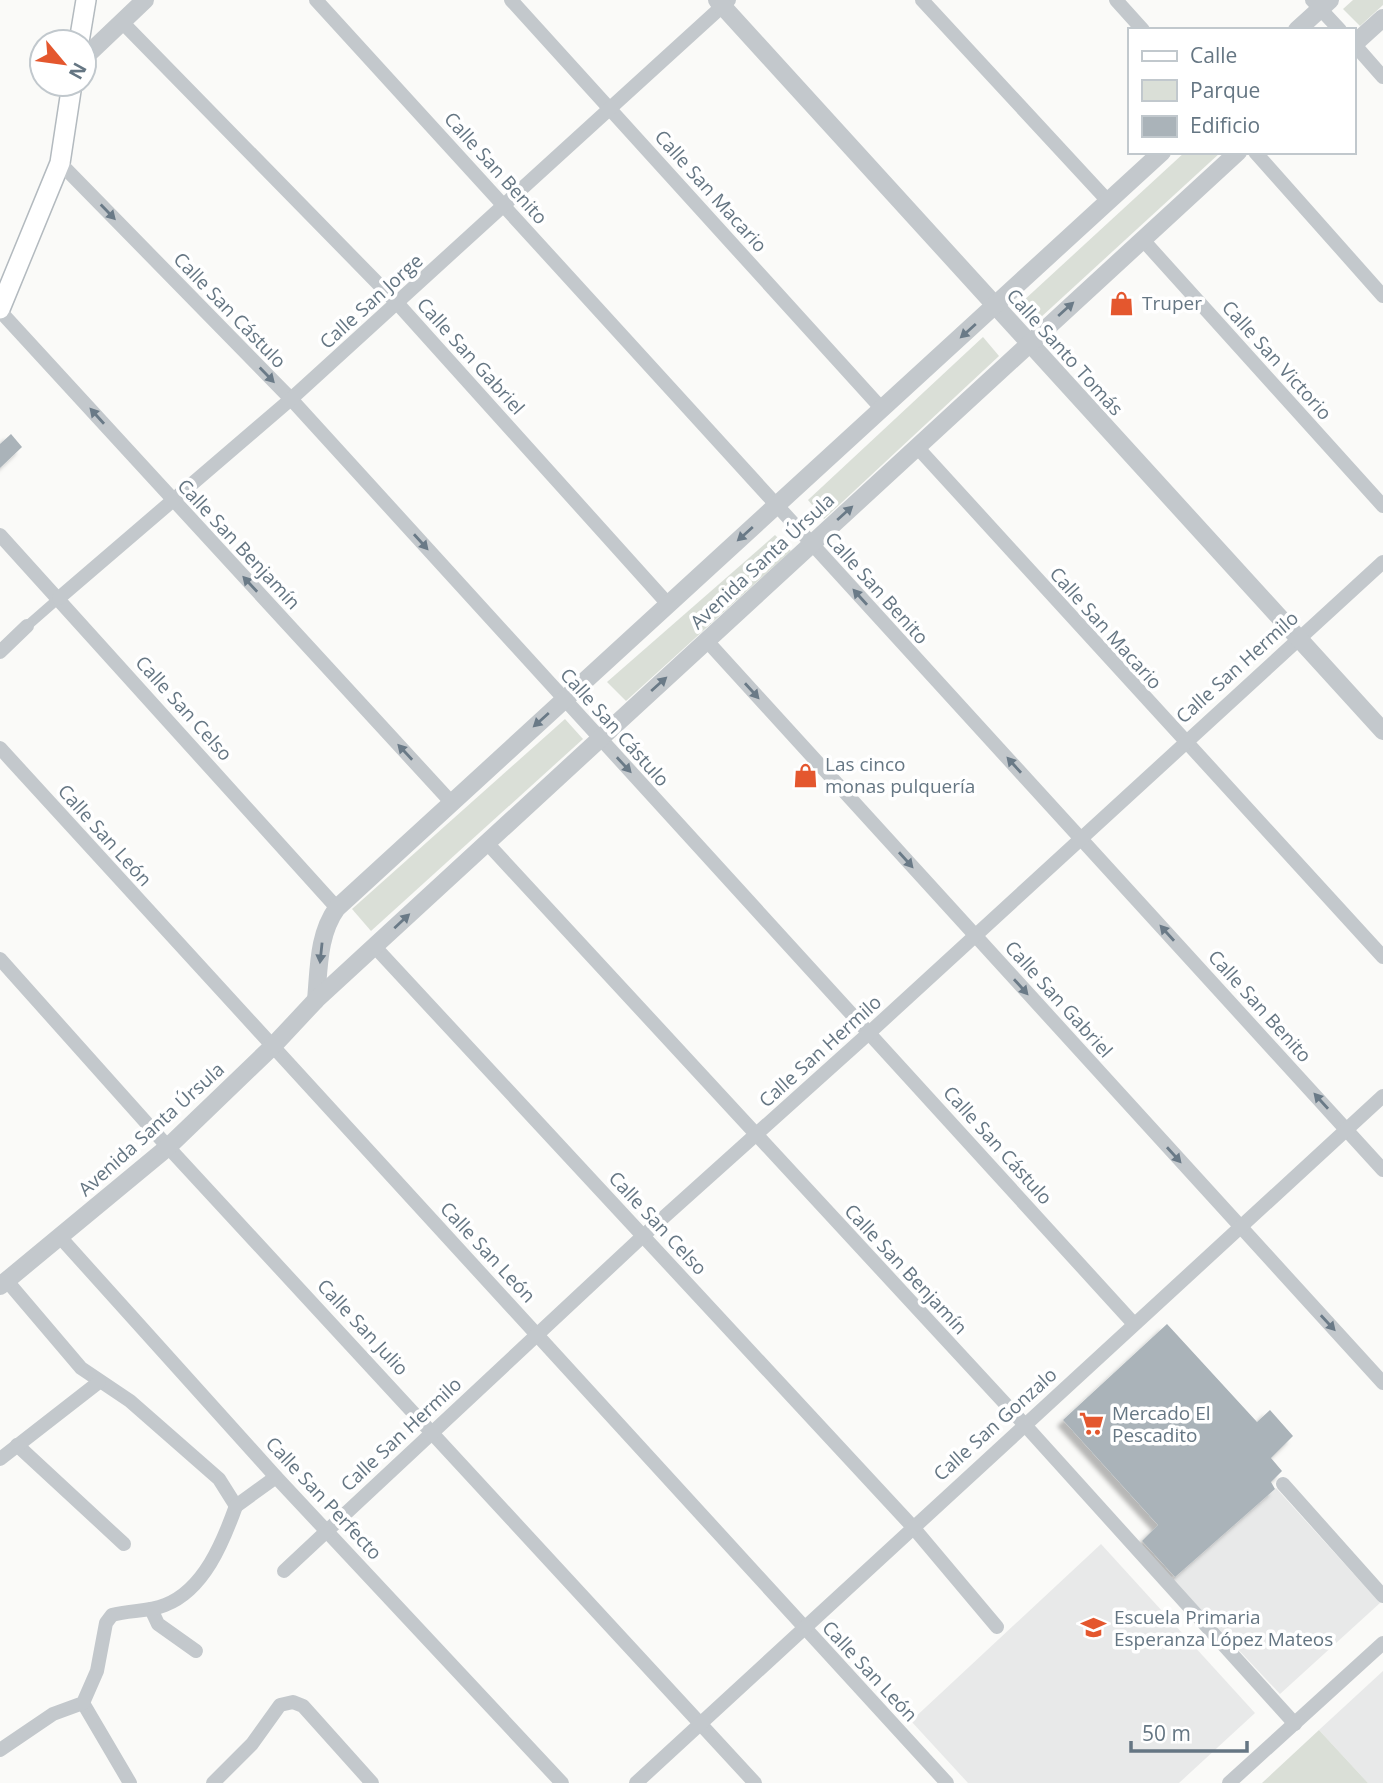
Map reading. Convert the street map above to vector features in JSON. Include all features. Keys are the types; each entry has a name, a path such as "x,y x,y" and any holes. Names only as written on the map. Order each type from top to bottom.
{"main road":[{"path":"81,28 86,0"},
{"path":"0,310 60,163 70,98"}],"street":[{"path":"98,44 145,0"},
{"name":"Calle San Benito","path":"316,0 1383,1170"},
{"name":"Calle San Macario","path":"511,0 882,409"},
{"path":"922,0 1108,201"},
{"path":"1116,0 1141,28"},
{"name":"Calle San Jorge","path":"0,652 398,304 611,109 723,2"},
{"name":"Calle Santo Tomás","path":"723,2 1028,343 1383,731"},
{"path":"1299,28 1321,3 1339,28"},
{"path":"1355,43 1383,18"},
{"name":"Calle San Gabriel","path":"121,21 398,304 668,604"},
{"path":"1355,45 1383,77"},
{"name":"Avenida Santa Úrsula","path":"316,1000 322,941 328,920 337,908 1160,154"},
{"name":"Avenida Santa Úrsula","path":"3,1284 169,1147 272,1047 316,1000 1236,154"},
{"path":"1257,154 1383,296"},
{"name":"Calle San Cástulo","path":"60,163 291,399 1134,1324"},
{"name":"Calle San Victorio","path":"1143,240 1383,506"},
{"name":"Calle San Benjamín","path":"0,310 451,802"},
{"name":"Calle San Macario","path":"917,447 1183,742 1383,957"},
{"name":"Calle San Celso","path":"0,535 60,598 337,908"},
{"name":"Calle San Hermilo","path":"284,1571 644,1235 869,1033 1183,742 1383,562"},
{"name":"Calle San Gabriel","path":"706,641 1383,1383"},
{"name":"Calle San León","path":"0,748 947,1783"},
{"name":"Calle San Benjamín","path":"487,843 1024,1424 1294,1724"},
{"name":"Calle San Celso","path":"375,947 912,1526 997,1627"},
{"name":"Calle San Julio","path":"0,959 169,1147 433,1430 755,1783"},
{"name":"Calle San Gonzalo","path":"636,1783 803,1626 1383,1096"},
{"name":"Calle San Perfecto","path":"60,1237 276,1477 562,1783"},
{"path":"3,1284 81,1368 130,1401 219,1479 236,1506"},
{"path":"0,1459 99,1382"},
{"path":"17,1445 124,1544"},
{"path":"0,1750 53,1714 83,1703 97,1671 106,1623 112,1615 150,1609 181,1597 196,1584 228,1529 236,1506 276,1477"},
{"path":"1283,1484 1383,1596"},
{"path":"150,1609 158,1624 196,1651"},
{"path":"1229,1783 1383,1643"},
{"path":"213,1783 252,1744 280,1705 293,1702 303,1706 372,1783"},
{"path":"83,1703 130,1783"}],"shaded area":[{"path":"1276,1488 1380,1603 1280,1694 1172,1579"},
{"name":"Escuela Primaria Esperanza López Mateos","path":"1101,1544 1255,1713 1179,1783 968,1783 911,1721"},
{"path":"1383,1671 1383,1783 1368,1783 1319,1730"}],"green space":[{"path":"1353,0 1383,0 1383,5 1360,26 1343,9"},
{"path":"1183,154 1219,154 1040,318 1022,302"},
{"path":"983,337 999,356 824,519 808,500"},
{"path":"775,535 791,551 626,701 607,682"},
{"path":"565,719 583,739 371,931 352,909"},
{"path":"1319,1730 1368,1783 1262,1783"}],"building":[{"path":"11,434 22,447 0,468 0,444"},
{"path":"1167,1324 1257,1422 1270,1410 1293,1436 1271,1458 1282,1471 1271,1482 1275,1489 1175,1577 1142,1541 1158,1525 1063,1420"}],"place":[{"name":"Truper","path":"1122,303"},
{"name":"Las cinco monas pulquería","path":"805,775"},
{"name":"Mercado El Pescadito","path":"1092,1424"},
{"name":"Escuela Primaria Esperanza López Mateos","path":"1094,1628"}]}
